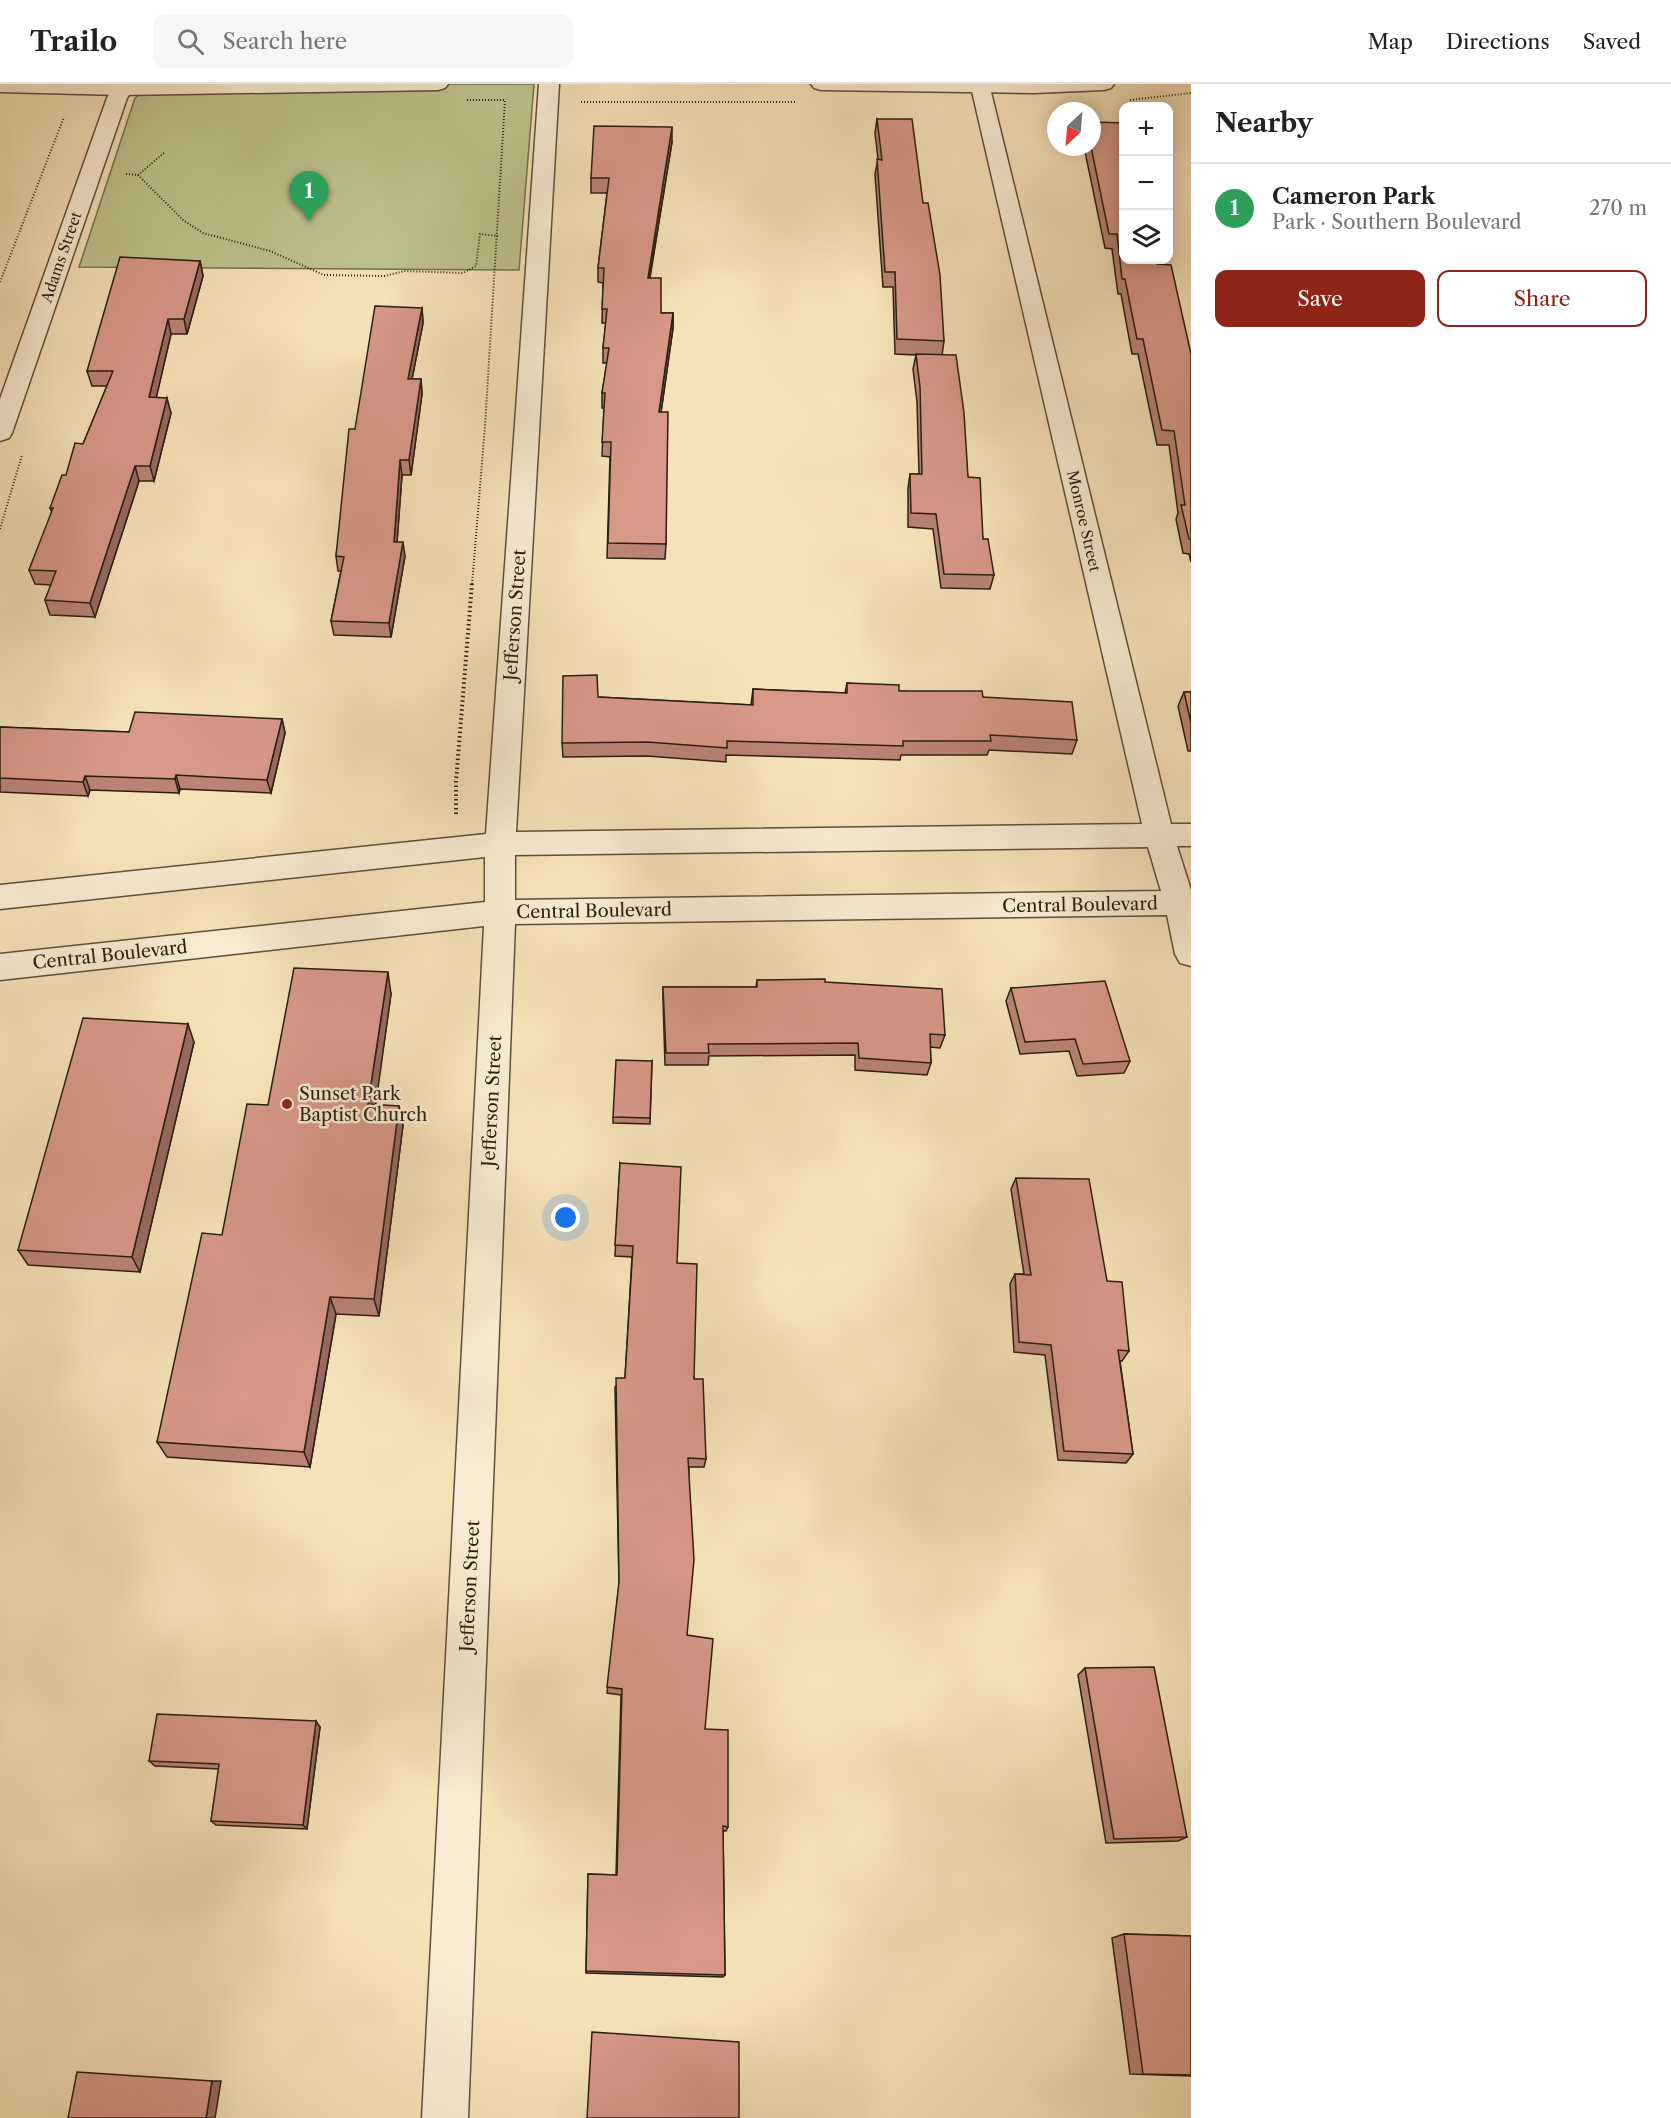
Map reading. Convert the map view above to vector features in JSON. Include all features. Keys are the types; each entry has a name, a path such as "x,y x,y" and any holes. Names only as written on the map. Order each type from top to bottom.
{"street":[{"path":"0,86 438,84"},
{"name":"Jefferson Street","path":"445,2118 500,912 500,844 549,84"},
{"path":"820,84 981,87 1104,84"},
{"name":"Adams Street","path":"0,433 124,86"},
{"name":"Monroe Street","path":"981,87 1159,835 1185,903 1191,954"},
{"path":"0,897 500,844 1191,835"},
{"name":"Central Boulevard","path":"0,967 500,912 1185,903"}],"path":[{"path":"456,824 456,782 498,236 506,100 458,100"},
{"path":"0,282 67,109"},
{"path":"138,175 164,153"},
{"path":"119,174 138,175 183,220 203,233 270,251 324,275 385,276 404,271 463,273 476,266 480,234 498,236"}],"green space":[{"path":"154,84 534,84 519,270 79,267 135,98"}],"building":[{"path":"877,119 912,119 923,203 928,203 940,275 944,341 897,339 895,272 885,272 877,159 882,160"},
{"path":"1101,122 1119,123 1119,252 1117,234 1109,234 1093,156 1101,156"},
{"path":"594,126 672,127 648,278 661,278 661,313 673,313 659,412 668,412 666,544 608,543 611,442 602,442 605,393 602,393 609,348 603,348 607,309 602,309 604,268 598,268 609,178 591,178"},
{"path":"120,257 200,261 184,319 168,319 149,397 167,398 150,466 135,466 90,603 45,600 56,571 29,570 53,508 50,508 62,475 66,475 75,443 83,444 113,371 87,371"},
{"path":"1120,264 1171,265 1191,354 1191,539 1189,539 1181,505 1185,505 1174,431 1162,430 1143,339 1137,339 1125,279 1122,279"},
{"path":"375,306 422,308 408,379 421,379 409,460 400,460 394,542 403,542 389,623 331,621 344,557 336,556 349,429 355,429"},
{"path":"916,354 956,355 964,413 968,477 980,478 983,539 988,539 994,575 944,574 936,514 911,513 910,474 922,474 920,387"},
{"path":"597,675 598,697 753,705 753,689 847,693 847,683 899,685 899,691 982,691 983,697 1072,702 1077,740 990,735 991,741 903,741 903,746 727,741 727,748 647,742 562,743 563,676"},
{"path":"1184,692 1191,692 1191,723"},
{"path":"135,712 282,719 267,780 176,775 175,779 85,776 83,782 0,778 0,727 129,732"},
{"path":"294,968 388,972 368,1104 399,1106 374,1299 330,1297 304,1452 157,1442 202,1233 222,1235 247,1104 268,1105"},
{"path":"825,979 825,982 942,989 945,1035 930,1034 931,1063 859,1058 858,1043 708,1044 709,1053 666,1053 663,987 757,987 757,980"},
{"path":"1105,981 1130,1061 1083,1064 1075,1039 1025,1042 1011,988"},
{"path":"83,1018 188,1024 132,1257 18,1250"},
{"path":"616,1060 652,1061 650,1118 613,1117"},
{"path":"620,1163 681,1167 677,1263 697,1264 694,1379 703,1379 706,1459 688,1458 694,1560 687,1635 713,1639 705,1729 728,1730 728,1827 723,1826 725,1975 586,1971 588,1874 617,1875 622,1689 607,1687 619,1582 616,1378 625,1378 633,1246 615,1245"},
{"path":"1016,1178 1089,1179 1107,1281 1122,1282 1129,1351 1118,1350 1133,1454 1064,1451 1051,1345 1019,1342 1015,1274 1031,1275"},
{"path":"1154,1667 1187,1837 1114,1839 1085,1668"},
{"path":"157,1714 316,1721 303,1825 211,1821 219,1764 149,1761"},
{"path":"1124,1934 1191,1936 1191,2075 1143,2074"},
{"path":"592,2032 739,2042 739,2118 587,2118"},
{"path":"77,2072 212,2081 206,2118 68,2118"}],"place":[{"name":"Cameron Park","path":"309,221"},
{"name":"Sunset Park Baptist Church","path":"287,1104"}]}
